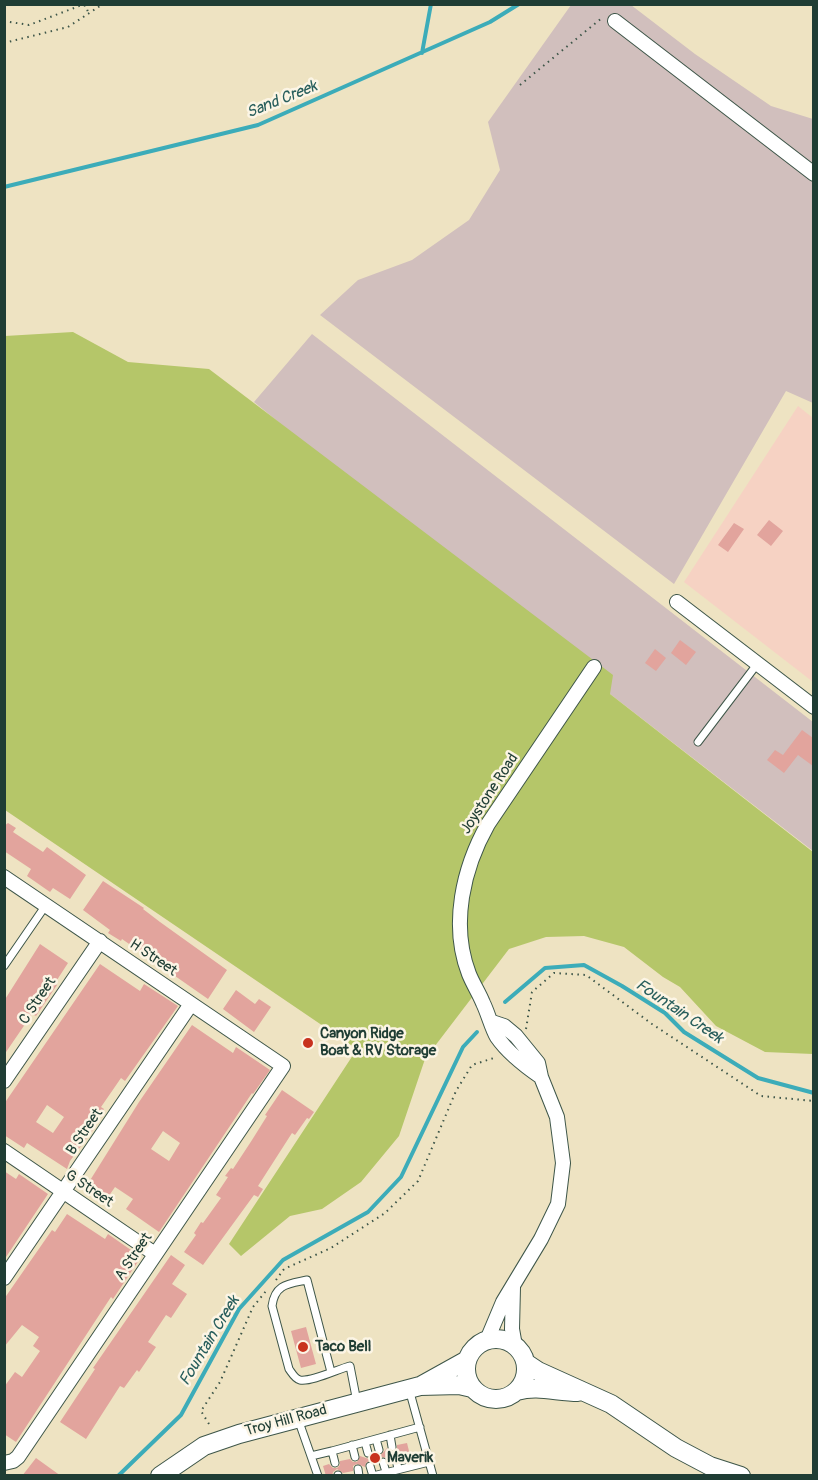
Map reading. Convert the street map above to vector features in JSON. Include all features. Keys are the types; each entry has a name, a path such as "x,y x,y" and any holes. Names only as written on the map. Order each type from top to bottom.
{"main road":[{"path":"415,1388 467,1360 473,1350 487,1340 502,1340 515,1346 531,1368 611,1404 676,1448 710,1467 741,1476"},
{"path":"467,1360 467,1378 472,1388"},
{"path":"517,1391 525,1378 526,1363"},
{"path":"415,1388 459,1385 472,1388 486,1398 497,1400 527,1388 584,1392"},
{"name":"Troy Hill Road","path":"160,1476 204,1446 297,1418 415,1388"}],"street":[{"path":"610,18 813,174"},
{"path":"677,602 813,706"},
{"name":"Joystone Road","path":"487,1340 503,1302 541,1239 558,1204 563,1163 557,1117 541,1077 521,1063 496,1035 469,972 461,937 462,892 477,844 488,824 594,667"},
{"name":"H Street","path":"4,877 283,1066"},
{"name":"C Street","path":"4,1081 100,941"},
{"name":"B Street","path":"4,1278 191,1004"},
{"name":"A Street","path":"7,1463 18,1457 283,1066"},
{"name":"G Street","path":"4,1151 155,1254"},
{"name":"Joystone Road","path":"513,1287 512,1329 515,1346"}],"lane":[{"path":"698,742 758,663"},
{"path":"4,966 46,905"},
{"path":"331,1372 307,1280 279,1288 273,1296 272,1306 289,1369 294,1377 300,1380 331,1372 350,1366 357,1402"},
{"path":"415,1388 420,1427 433,1476"},
{"path":"297,1418 318,1476"},
{"path":"311,1456 420,1427"},
{"path":"390,1435 392,1447"},
{"path":"376,1439 379,1450"},
{"path":"365,1442 368,1454"},
{"path":"352,1445 355,1457"},
{"path":"332,1451 335,1462"},
{"path":"396,1459 398,1469"},
{"path":"383,1462 386,1472"},
{"path":"370,1466 373,1476 429,1462"}],"path":[{"path":"4,43 68,27 103,4"},
{"path":"4,21 29,25 82,6 86,6 89,15"},
{"path":"520,85 610,18"},
{"path":"525,1034 532,992 554,973 586,975 652,1024 761,1096 813,1101"},
{"path":"209,1424 201,1411 220,1382 253,1307 284,1269 331,1248 385,1213 418,1181 456,1091 472,1065 499,1057"}],"shaded area":[{"path":"571,5 631,5 695,54 771,106 813,119 813,403 786,391 674,584 320,315 358,280 412,260 469,220 500,170 488,122"},
{"path":"312,334 813,722 813,851 610,694 254,402"},
{"path":"798,406 813,418 813,682 684,582"}],"green space":[{"path":"73,332 128,362 209,369 613,675 610,694 813,852 813,1054 765,1052 716,1026 680,987 624,947 584,936 546,937 509,949 425,1059 399,1136 361,1182 322,1209 290,1216 241,1256 229,1244 357,1049 5,810 5,336"}],"building":[{"path":"769,520 783,531 771,546 757,535"},
{"path":"734,523 744,529 728,552 718,545"},
{"path":"680,640 696,652 686,665 671,653"},
{"path":"655,649 666,658 656,671 645,663"},
{"path":"802,730 813,738 813,766 798,755 784,773 767,760 775,750 783,755"},
{"path":"8,823 16,828 13,832 43,852 47,847 86,875 70,899 53,888 50,892 27,876 31,869 4,851 4,826"},
{"path":"103,881 144,908 227,970 208,999 122,939 121,941 108,933 110,930 83,910"},
{"path":"40,944 68,963 55,983 57,985 36,1016 32,1014 4,1055 4,1001"},
{"path":"100,964 140,991 144,984 178,1006 125,1081 121,1078 101,1107 104,1109 93,1125 95,1127 70,1161 67,1169 27,1143 24,1148 4,1135 4,1104","holes":["47,1105 64,1117 53,1133 36,1122"]},
{"path":"236,990 255,1004 259,999 271,1007 254,1032 223,1009"},
{"path":"192,1025 233,1053 236,1047 270,1070 252,1093 159,1232 126,1209 133,1199 115,1187 104,1203 84,1190 139,1102","holes":["163,1131 180,1143 169,1161 151,1149"]},
{"path":"282,1090 314,1112 295,1135 292,1133 258,1186 263,1189 258,1197 254,1195 203,1265 184,1252 196,1235 194,1233 201,1222 203,1223 221,1198 216,1195 228,1177 225,1176 231,1168 233,1169"},
{"path":"4,1171 16,1179 19,1174 48,1194 4,1260"},
{"path":"67,1214 105,1239 108,1234 141,1257 113,1299 111,1297 16,1442 4,1434 4,1387 15,1372 22,1377 40,1351 33,1346 39,1337 22,1325 4,1347 4,1299 52,1230 55,1232"},
{"path":"171,1255 185,1265 172,1284 187,1294 171,1318 166,1315 148,1342 156,1347 139,1372 137,1370 124,1388 120,1386 86,1439 60,1422 95,1369 93,1368"},
{"name":"Taco Bell","path":"306,1327 316,1364 301,1368 291,1331"},
{"name":"Maverik","path":"407,1443 410,1455 401,1458 398,1454 394,1454 389,1461 382,1457 378,1464 369,1461 365,1467 357,1464 353,1466 353,1471 343,1473 337,1469 332,1476 326,1476 323,1466 329,1464 337,1468 340,1461 350,1459 357,1462 360,1456 369,1459 374,1452 380,1456 387,1448 393,1452 397,1449 397,1445"},
{"path":"36,1458 61,1476 22,1476"}],"waterway":[{"path":"422,53 431,4"},
{"name":"Sand Creek","path":"4,187 258,125 490,22 519,4"},
{"name":"Fountain Creek","path":"505,1002 545,968 584,965 665,1013 684,1032 758,1078 814,1093"},
{"name":"Fountain Creek","path":"118,1476 181,1415 239,1309 283,1260 368,1212 401,1177 463,1047 477,1032"}],"place":[{"name":"Canyon Ridge Boat & RV Storage","path":"308,1043"},
{"name":"Taco Bell","path":"303,1347"},
{"name":"Maverik","path":"375,1458"}]}
